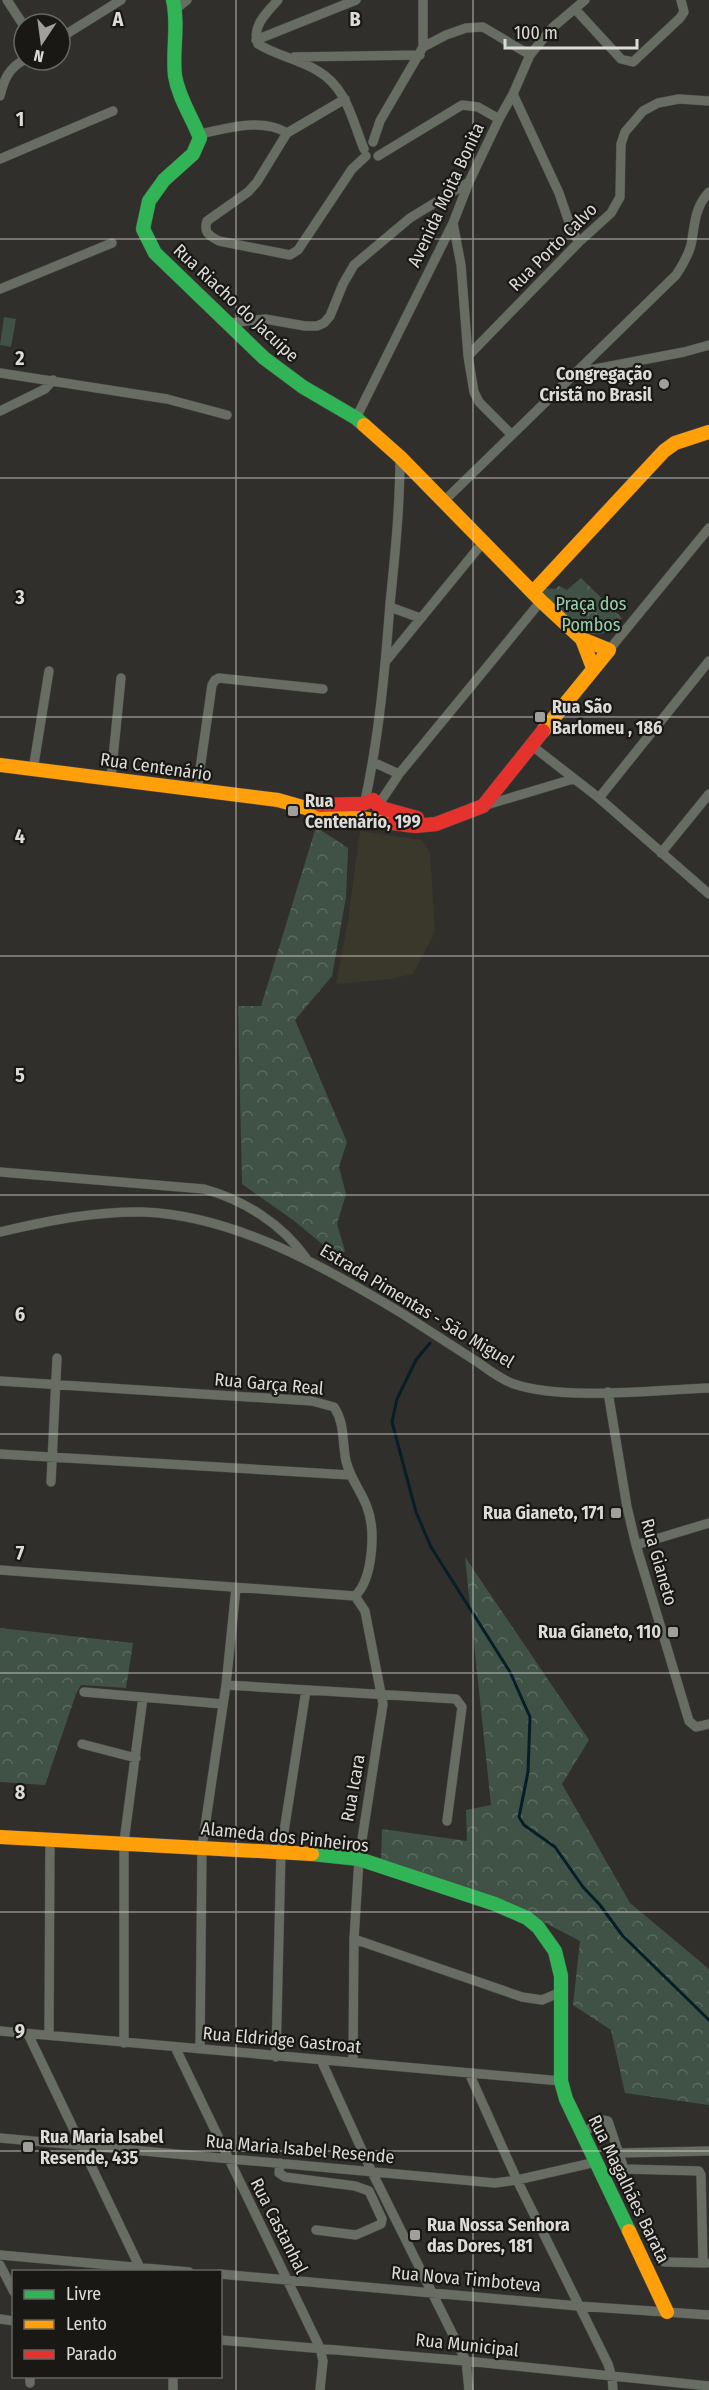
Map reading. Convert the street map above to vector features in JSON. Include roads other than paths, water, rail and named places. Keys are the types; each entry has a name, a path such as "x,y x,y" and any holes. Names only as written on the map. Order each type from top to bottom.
{"street":[{"path":"72,31 121,0"},
{"path":"187,0 174,4 174,59 177,88 198,134 232,127 258,125 271,126 287,133"},
{"path":"278,0 263,18 256,40 265,49 318,70 334,83 345,99 365,153 371,159 462,105 478,107 499,119"},
{"path":"256,40 356,0"},
{"path":"421,51 423,0"},
{"name":"Avenida Moita Bonita","path":"356,418 453,224 469,182 530,55 552,28 585,0"},
{"path":"575,9 621,59 633,62 680,18 684,12 681,0"},
{"path":"373,142 380,121 421,51 446,35 466,28 483,27 530,55"},
{"path":"288,57 421,51"},
{"path":"0,96 4,80 12,69"},
{"path":"513,94 579,242"},
{"path":"345,99 287,133 257,182 248,192 207,221 206,229 209,236 219,241 290,255 298,250 352,168 365,153 367,143 373,142 379,146 381,151 378,156"},
{"name":"Rua Porto Calvo","path":"468,356 616,206 620,196 621,144 625,132 643,111 658,103 679,99 709,101"},
{"path":"2,158 113,111"},
{"name":"Rua Riacho do Jacuípe","path":"198,134 199,144 193,154 155,190 145,213 143,229 156,253 264,358 282,372 356,418 444,501 537,597 582,639 609,650"},
{"path":"230,323 258,319 305,326 317,326 324,323 330,316 343,284 354,265 410,218 469,182"},
{"path":"444,501 676,275 690,248 695,215 701,200 709,192"},
{"path":"453,224 461,265 468,356 474,392 479,402 511,434"},
{"path":"0,289 112,243"},
{"path":"574,373 709,345"},
{"path":"0,373 167,399 227,415"},
{"path":"0,411 45,390 53,380"},
{"path":"399,457 399,508 386,661 374,762 360,812 368,820 379,816 380,806 399,774 537,597 664,451 675,443 709,432"},
{"path":"483,806 709,528"},
{"path":"386,661 483,541"},
{"path":"390,607 420,618"},
{"name":"Rua Riacho do Jacuípe","path":"582,639 593,668"},
{"path":"599,798 709,661"},
{"path":"33,770 49,671"},
{"path":"111,778 122,678"},
{"path":"197,790 212,685 215,680 219,678 323,689"},
{"path":"531,745 599,798 709,894"},
{"path":"374,762 399,774"},
{"name":"Rua Centenário","path":"0,765 278,800 320,812 415,826 436,824 483,806 573,779"},
{"path":"662,853 709,794"},
{"name":"Rua Centenário","path":"308,807 373,800 380,806 436,824"},
{"path":"0,1172 204,1189 226,1195 262,1216 295,1242 306,1258"},
{"name":"Estrada Pimentas - São Miguel","path":"0,1232 70,1217 103,1213 144,1212 175,1215 209,1223 306,1258 404,1315 514,1384 554,1391 608,1392 709,1388"},
{"path":"51,1482 57,1358"},
{"name":"Rua Garça Real","path":"0,1381 325,1404 334,1407 339,1414 345,1459 350,1475 368,1509 372,1530 366,1580 355,1596"},
{"name":"Rua Gianeto","path":"608,1392 636,1545 689,1721 696,1727 706,1726"},
{"path":"0,1454 350,1475"},
{"path":"636,1545 709,1523"},
{"path":"0,1570 355,1596"},
{"path":"200,2049 202,1846 226,1685 236,1588"},
{"name":"Rua Icara","path":"353,2062 354,1940 359,1859 381,1724 383,1696 365,1611 355,1596"},
{"path":"226,1685 456,1699 462,1707 447,1821"},
{"path":"276,2056 281,1851 306,1690"},
{"path":"84,1692 223,1704"},
{"path":"124,2043 124,1842 143,1697"},
{"path":"82,1744 136,1758"},
{"name":"Alameda dos Pinheiros","path":"0,1837 202,1846 359,1859 495,1904 527,1918 538,1927 555,1951 561,1976 561,2080"},
{"path":"49,2035 50,1838"},
{"path":"354,1940 522,1997 542,2000 561,1992"},
{"name":"Rua Eldridge Gastroat","path":"0,2031 561,2080"},
{"path":"28,2034 141,2270"},
{"name":"Rua Castanhal","path":"175,2047 320,2348 323,2361 320,2390"},
{"path":"321,2060 371,2170 466,2361 469,2390"},
{"path":"470,2073 517,2180 608,2364 613,2390"},
{"name":"Rua Magalhães Barata","path":"561,2080 566,2099 667,2312"},
{"path":"582,2133 604,2120 608,2121 624,2169 699,2171 702,2175 706,2263 664,2262"},
{"name":"Rua Maria Isabel Resende","path":"0,2138 371,2170 482,2182 517,2180 596,2162"},
{"path":"619,2153 709,2151"},
{"path":"280,2163 279,2173 285,2177 355,2186 369,2191 382,2219 381,2224 359,2235 316,2230"},
{"path":"0,2255 141,2270"},
{"path":"0,2265 12,2288"},
{"name":"Rua Nova Timboteva","path":"222,2274 578,2306 709,2315"},
{"name":"Rua Municipal","path":"222,2340 466,2361 709,2386"}],"waterway":[{"path":"430,1343 416,1360 397,1399 392,1422 416,1512 431,1547 510,1672 530,1717 528,1772 519,1817 524,1825 555,1847 583,1887 600,1905 622,1935 709,2020"}],"place":[{"name":"Congregação Cristã no Brasil","path":"664,384"},
{"name":"Rua São Barlomeu , 186","path":"540,717"},
{"name":"Rua Centenário, 199","path":"293,811"},
{"name":"Rua Gianeto, 171","path":"616,1513"},
{"name":"Rua Gianeto, 110","path":"673,1632"},
{"name":"Rua Maria Isabel Resende, 435","path":"28,2147"},
{"name":"Rua Nossa Senhora das Dores, 181","path":"415,2235"}],"park label":[{"name":"Praça dos Pombos","path":"591,614"}]}
